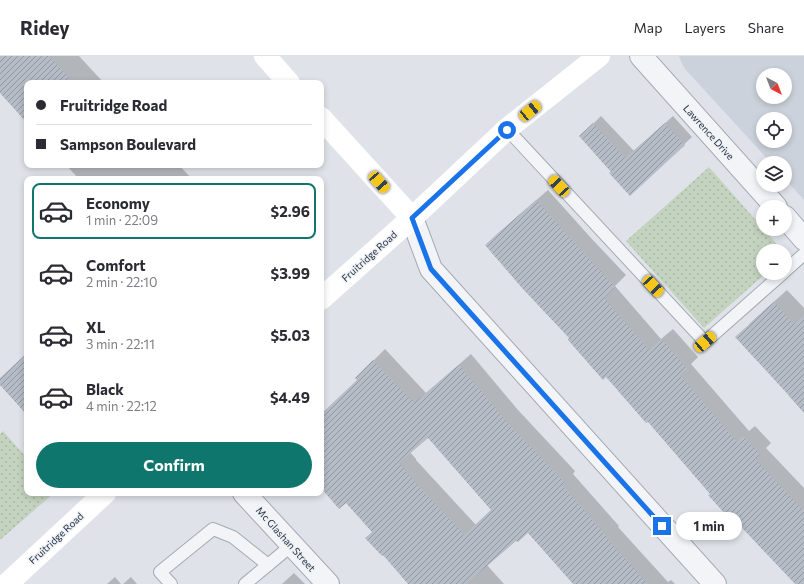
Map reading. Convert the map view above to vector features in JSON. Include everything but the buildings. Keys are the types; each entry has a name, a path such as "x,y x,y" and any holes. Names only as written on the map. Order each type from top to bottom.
{"main road":[{"path":"265,56 286,80"},
{"name":"Fruitridge Road","path":"324,296 412,218 507,130 599,56"},
{"path":"324,121 412,218"},
{"name":"Fruitridge Road","path":"7,584 102,496"}],"street":[{"name":"Lawrence Drive","path":"641,56 770,200"},
{"path":"412,218 431,269 715,584"},
{"name":"Mc Glashan Street","path":"247,496 328,584"}],"lane":[{"path":"507,130 705,342 775,280"},
{"path":"792,265 804,254"},
{"path":"171,584 160,572 213,529 233,537 268,565"},
{"path":"245,584 292,545"}],"shaded area":[{"path":"679,56 804,56 804,200 792,187 792,156 765,156 757,148 792,148 792,112 756,112 756,147 686,70"}],"green space":[{"path":"709,167 756,220 756,236 770,236 777,244 756,244 756,280 758,280 704,328 626,241"},
{"path":"3,431 24,455 24,496 51,496 0,540 0,434"}],"route":[{"path":"507,130 412,218 431,269 662,526"}]}
